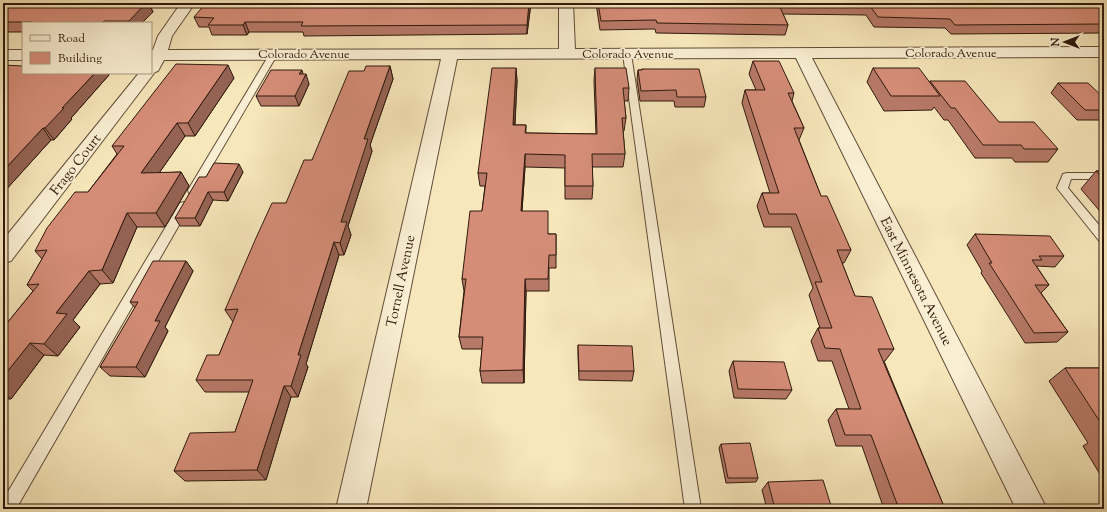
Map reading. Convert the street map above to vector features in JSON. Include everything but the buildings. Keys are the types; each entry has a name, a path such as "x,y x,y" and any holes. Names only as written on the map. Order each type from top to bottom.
{"street":[{"path":"154,59 164,36 188,3"},
{"path":"566,3 567,54"},
{"name":"Colorado Avenue","path":"154,59 273,54 1104,52"},
{"name":"East Minnesota Avenue","path":"802,53 1032,509"},
{"name":"Tornell Avenue","path":"351,509 450,54"},
{"path":"3,55 22,55"},
{"name":"Frago Court","path":"3,255 147,74"}],"lane":[{"path":"7,509 273,54"},
{"path":"627,54 693,509"},
{"path":"1104,176 1067,176 1062,188 1104,239"}]}
